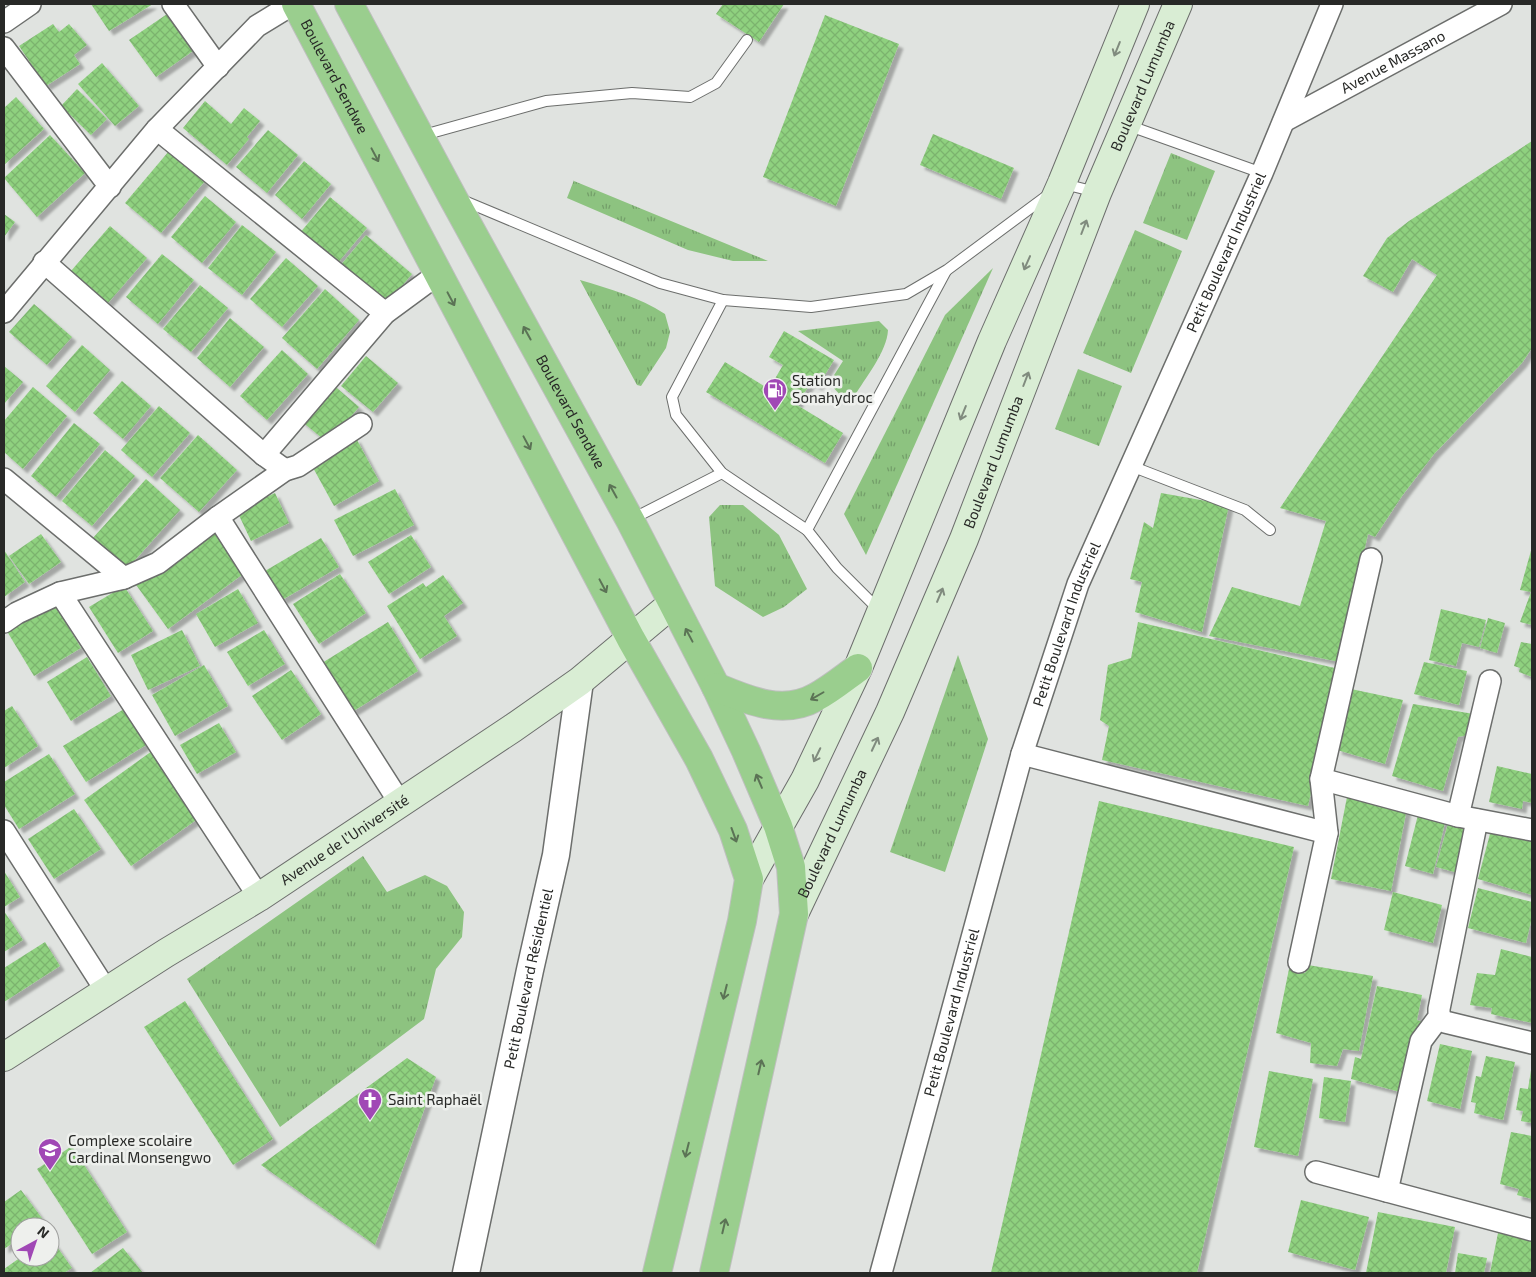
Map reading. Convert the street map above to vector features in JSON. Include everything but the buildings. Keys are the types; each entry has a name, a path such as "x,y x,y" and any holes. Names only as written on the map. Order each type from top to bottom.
{"highway":[{"name":"Boulevard Sendwe","path":"294,4 631,639 699,759 733,830 749,879"},
{"name":"Boulevard Sendwe","path":"349,4 630,520 716,687 778,826"},
{"path":"716,687 755,703 789,707 815,698 858,668"},
{"name":"Boulevard Lumumba","path":"714,1273 794,914 791,867 778,826"},
{"path":"657,1273 742,921 749,879"}],"main road":[{"path":"749,879 805,780 858,668 992,341 1062,183 1135,4"},
{"name":"Boulevard Lumumba","path":"794,914 890,712 964,540 1097,193 1178,4"},
{"name":"Avenue de l’Université","path":"4,1057 166,953 259,897 514,728 580,681 672,604"}],"street":[{"path":"4,22 30,4"},
{"path":"173,4 218,66"},
{"path":"4,312 44,262 158,129 258,26 294,4"},
{"name":"Petit Boulevard Industriel","path":"881,1273 1022,754 1078,584 1262,173 1332,4"},
{"name":"Avenue Massano","path":"1284,121 1501,4"},
{"path":"4,48 110,186"},
{"path":"158,129 385,313"},
{"path":"44,262 264,454 285,470"},
{"path":"264,454 385,313 438,274"},
{"path":"4,622 17,613 60,593 124,578 158,564 218,517 285,470 298,466 361,424"},
{"path":"4,479 124,578"},
{"path":"218,517 400,803"},
{"path":"1299,962 1327,833 1321,779 1371,559"},
{"path":"60,593 259,897"},
{"name":"Petit Boulevard Résidentiel","path":"466,1273 556,855 580,681"},
{"path":"1387,1191 1421,1041 1438,1017 1490,681"},
{"path":"1022,754 1327,833"},
{"path":"1321,779 1468,818 1532,830"},
{"path":"4,831 107,992"},
{"path":"1438,1017 1445,1022 1532,1043"},
{"path":"1316,1172 1532,1230"}],"lane":[{"path":"420,136 546,101 632,93 690,97 716,83 747,40"},
{"path":"1126,125 1262,173"},
{"path":"452,196 660,283 723,300 811,307 906,294 947,270 1062,183 1097,193"},
{"path":"807,530 947,270"},
{"path":"723,300 672,397 676,415 722,473 807,530 837,568 881,612"},
{"path":"1131,466 1245,510 1270,530"},
{"path":"630,520 722,473"}],"green space":[{"path":"1171,153 1215,171 1187,240 1143,223"},
{"path":"574,180 768,261 733,261 688,250 567,198"},
{"path":"1135,230 1182,251 1131,373 1083,353"},
{"path":"993,268 866,555 844,514 945,315"},
{"path":"580,280 635,298 665,314 670,332 666,348 641,386 637,385"},
{"path":"879,321 888,330 880,356 854,397 844,399 829,383 843,361 798,331"},
{"path":"1078,369 1122,386 1099,446 1055,429"},
{"path":"720,505 743,505 779,535 807,589 784,607 763,617 715,586 709,517"},
{"path":"958,655 988,739 945,872 890,852"},
{"path":"363,856 387,892 425,875 447,886 464,912 462,937 436,969 424,1019 280,1127 187,979"}],"place":[{"name":"Station Sonahydroc","path":"775,411"},
{"name":"Saint Raphaël","path":"370,1121"},
{"name":"Complexe scolaire Cardinal Monsengwo","path":"50,1171"}]}
